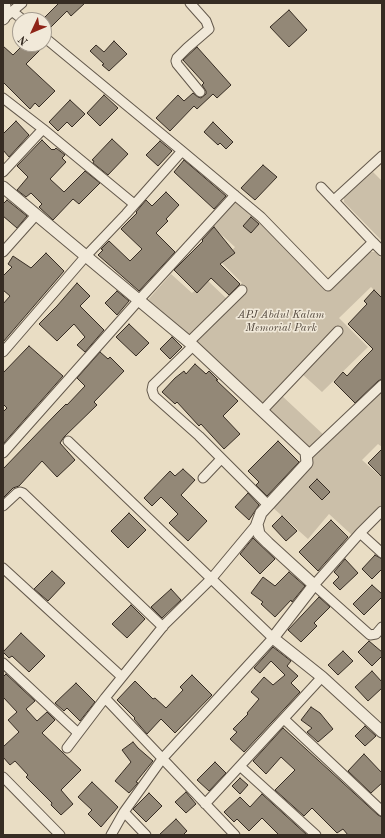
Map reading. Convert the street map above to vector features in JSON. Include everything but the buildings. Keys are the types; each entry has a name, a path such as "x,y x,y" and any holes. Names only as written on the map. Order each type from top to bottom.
{"street":[{"path":"6,16 22,3"},
{"path":"190,3 206,21 209,29 176,58 176,61 200,92"},
{"path":"3,4 5,6 6,16"},
{"path":"52,45 261,217 328,286 373,242"},
{"path":"3,98 134,204"},
{"path":"3,172 43,129"},
{"path":"3,352 182,151"},
{"path":"334,200 382,156"},
{"path":"3,187 191,344 306,452 307,463 261,513 257,524 212,578 163,627 105,698 67,748"},
{"path":"321,187 382,251"},
{"path":"3,453 138,301 235,195"},
{"path":"3,252 36,215"},
{"path":"242,290 153,384 152,390 154,396 222,459 268,505"},
{"path":"262,411 338,331"},
{"path":"306,457 382,385"},
{"path":"68,441 273,638 322,677 382,732"},
{"path":"203,478 222,459"},
{"path":"3,506 17,493 20,492 24,494 163,627"},
{"path":"111,835 124,812 162,759 273,638 314,585 360,533 382,511"},
{"path":"257,524 259,534 268,543 370,635 376,634 382,627"},
{"path":"360,533 382,553"},
{"path":"3,568 122,677"},
{"path":"3,663 78,733"},
{"path":"205,804 241,767 322,677"},
{"path":"105,698 235,835"},
{"path":"284,719 382,812"},
{"path":"241,767 316,835"},
{"path":"3,777 60,835"},
{"path":"124,812 146,835"}],"green space":[{"path":"373,172 382,181 382,241 344,202 344,198"},
{"name":"APJ Abdul Kalam Memorial Park","path":"235,202 263,226 329,291 369,252 375,252 382,259 382,298 371,287 339,318 368,347 322,392 301,373 280,394 326,437 382,381 382,447 378,444 362,460 379,475 382,472 382,504 353,536 329,514 308,539 271,506 311,452 146,302 171,274 192,293 206,279 227,299 242,283 222,263 235,247 213,227"}]}
